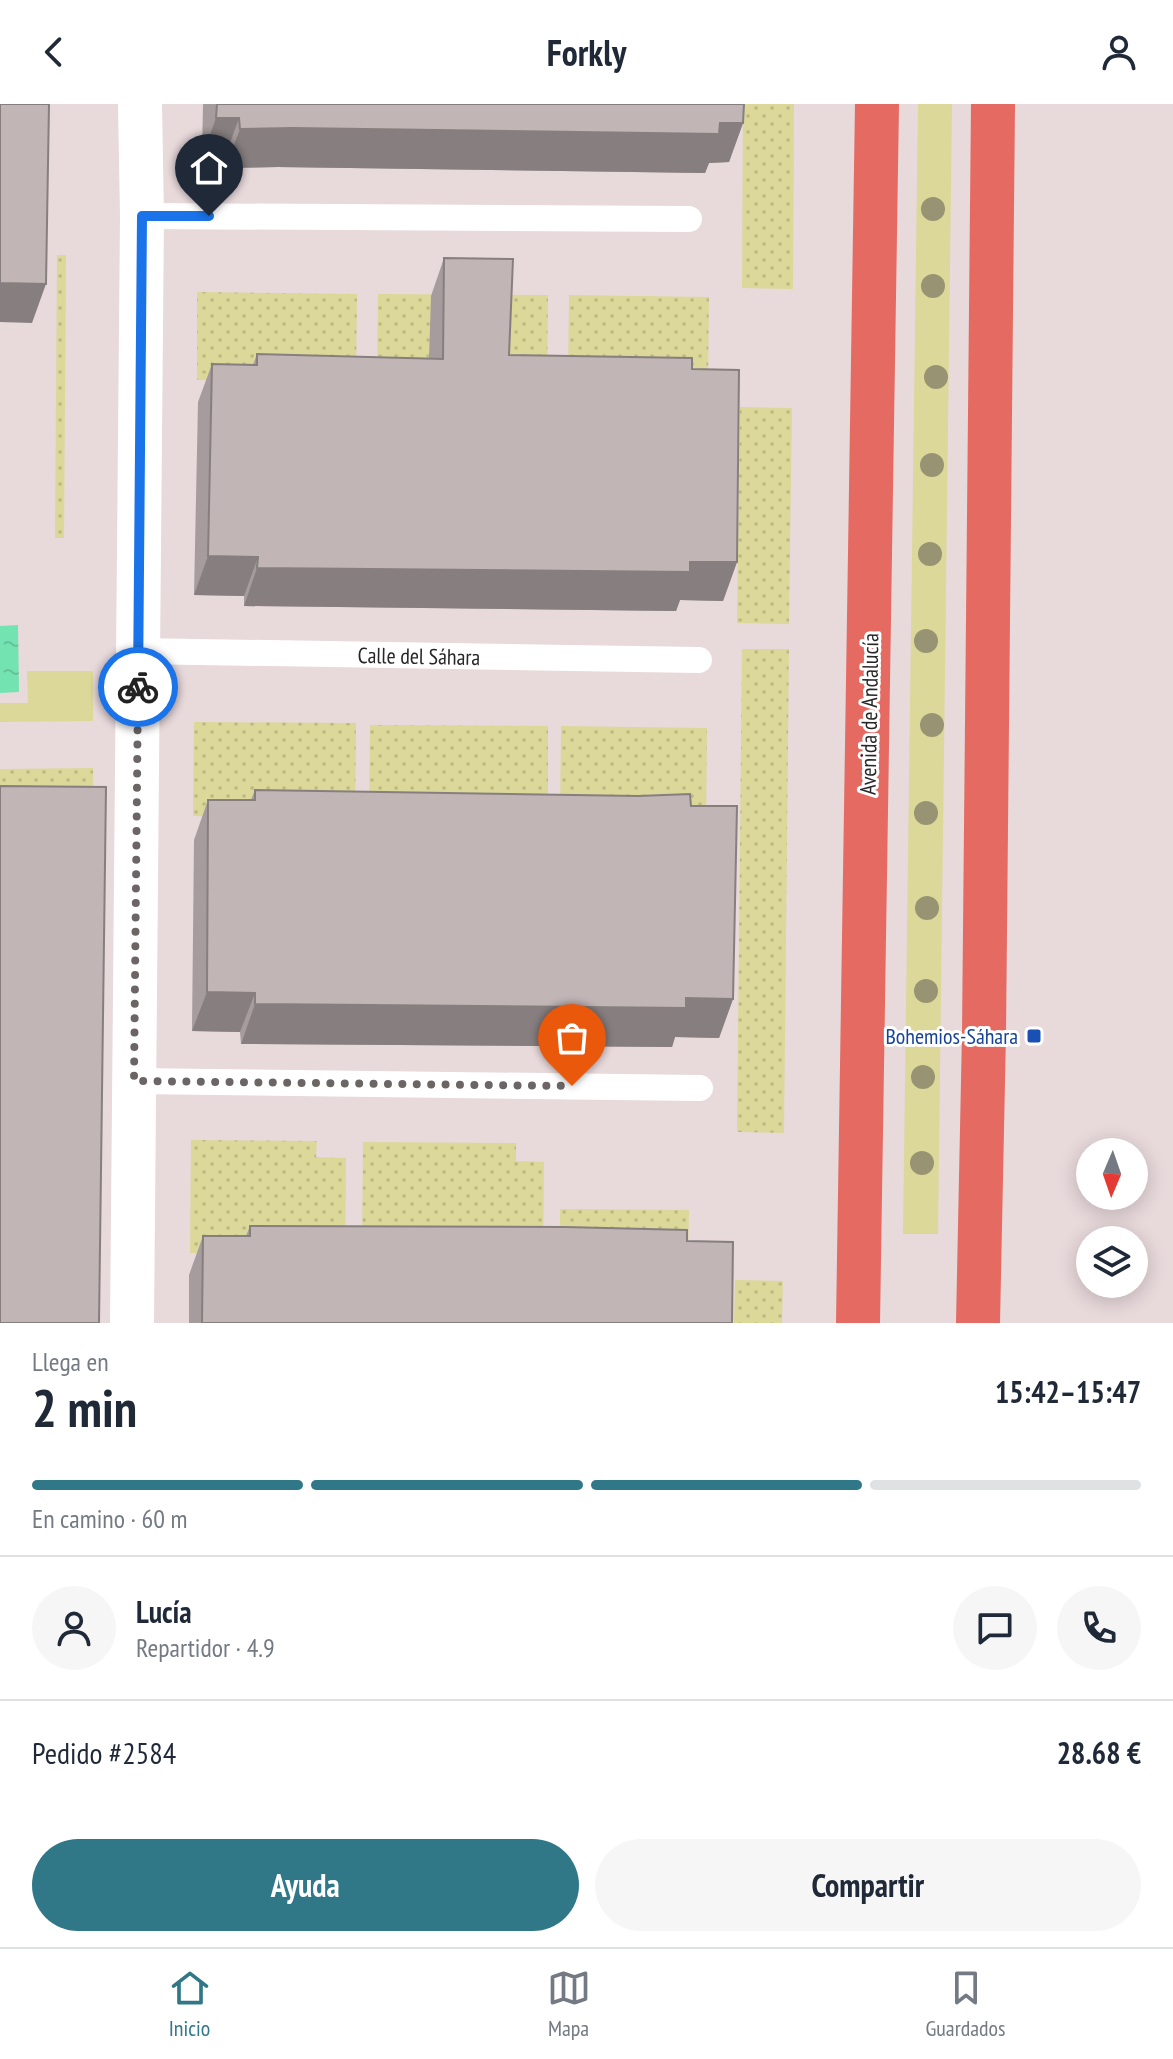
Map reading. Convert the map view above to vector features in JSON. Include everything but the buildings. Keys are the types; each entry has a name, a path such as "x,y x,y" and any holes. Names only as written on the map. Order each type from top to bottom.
{"main road":[{"name":"Avenida de Andalucía","path":"858,1323 877,104"},
{"path":"978,1323 993,104"}],"street":[{"path":"132,1323 142,216 140,104"}],"lane":[{"path":"142,216 689,219"},
{"name":"Calle del Sáhara","path":"138,651 699,660"},
{"path":"134,1081 700,1088"}],"shaded area":[{"path":"743,104 794,104 793,289 742,288"},
{"path":"918,104 952,104 938,1234 903,1234"},
{"path":"57,255 66,255 64,538 55,538"},
{"path":"197,292 357,294 356,382 197,380"},
{"path":"378,294 548,295 547,383 377,382"},
{"path":"569,295 709,297 708,385 568,383"},
{"path":"740,407 792,408 789,624 737,623"},
{"path":"742,649 789,649 784,1133 737,1132"},
{"path":"27,671 93,671 93,721 0,722 0,703 28,703"},
{"path":"194,722 356,723 355,818 193,816"},
{"path":"370,725 548,726 548,820 369,819"},
{"path":"561,726 707,728 706,823 560,820"},
{"path":"93,768 93,805 0,809 0,769"},
{"path":"191,1140 317,1141 316,1157 346,1158 345,1254 190,1253"},
{"path":"363,1142 516,1143 516,1161 544,1162 543,1256 362,1254"},
{"path":"560,1209 689,1210 688,1259 560,1257"},
{"path":"735,1280 783,1281 782,1323 734,1323"}],"water":[{"path":"18,625 19,692 0,693 0,626"}],"way so far":[{"path":"138,687 134,1081 572,1086"}],"place":[{"name":"Bohemios-Sáhara","path":"1034,1036"}],"route":[{"path":"138,687 142,216 209,216"}]}
